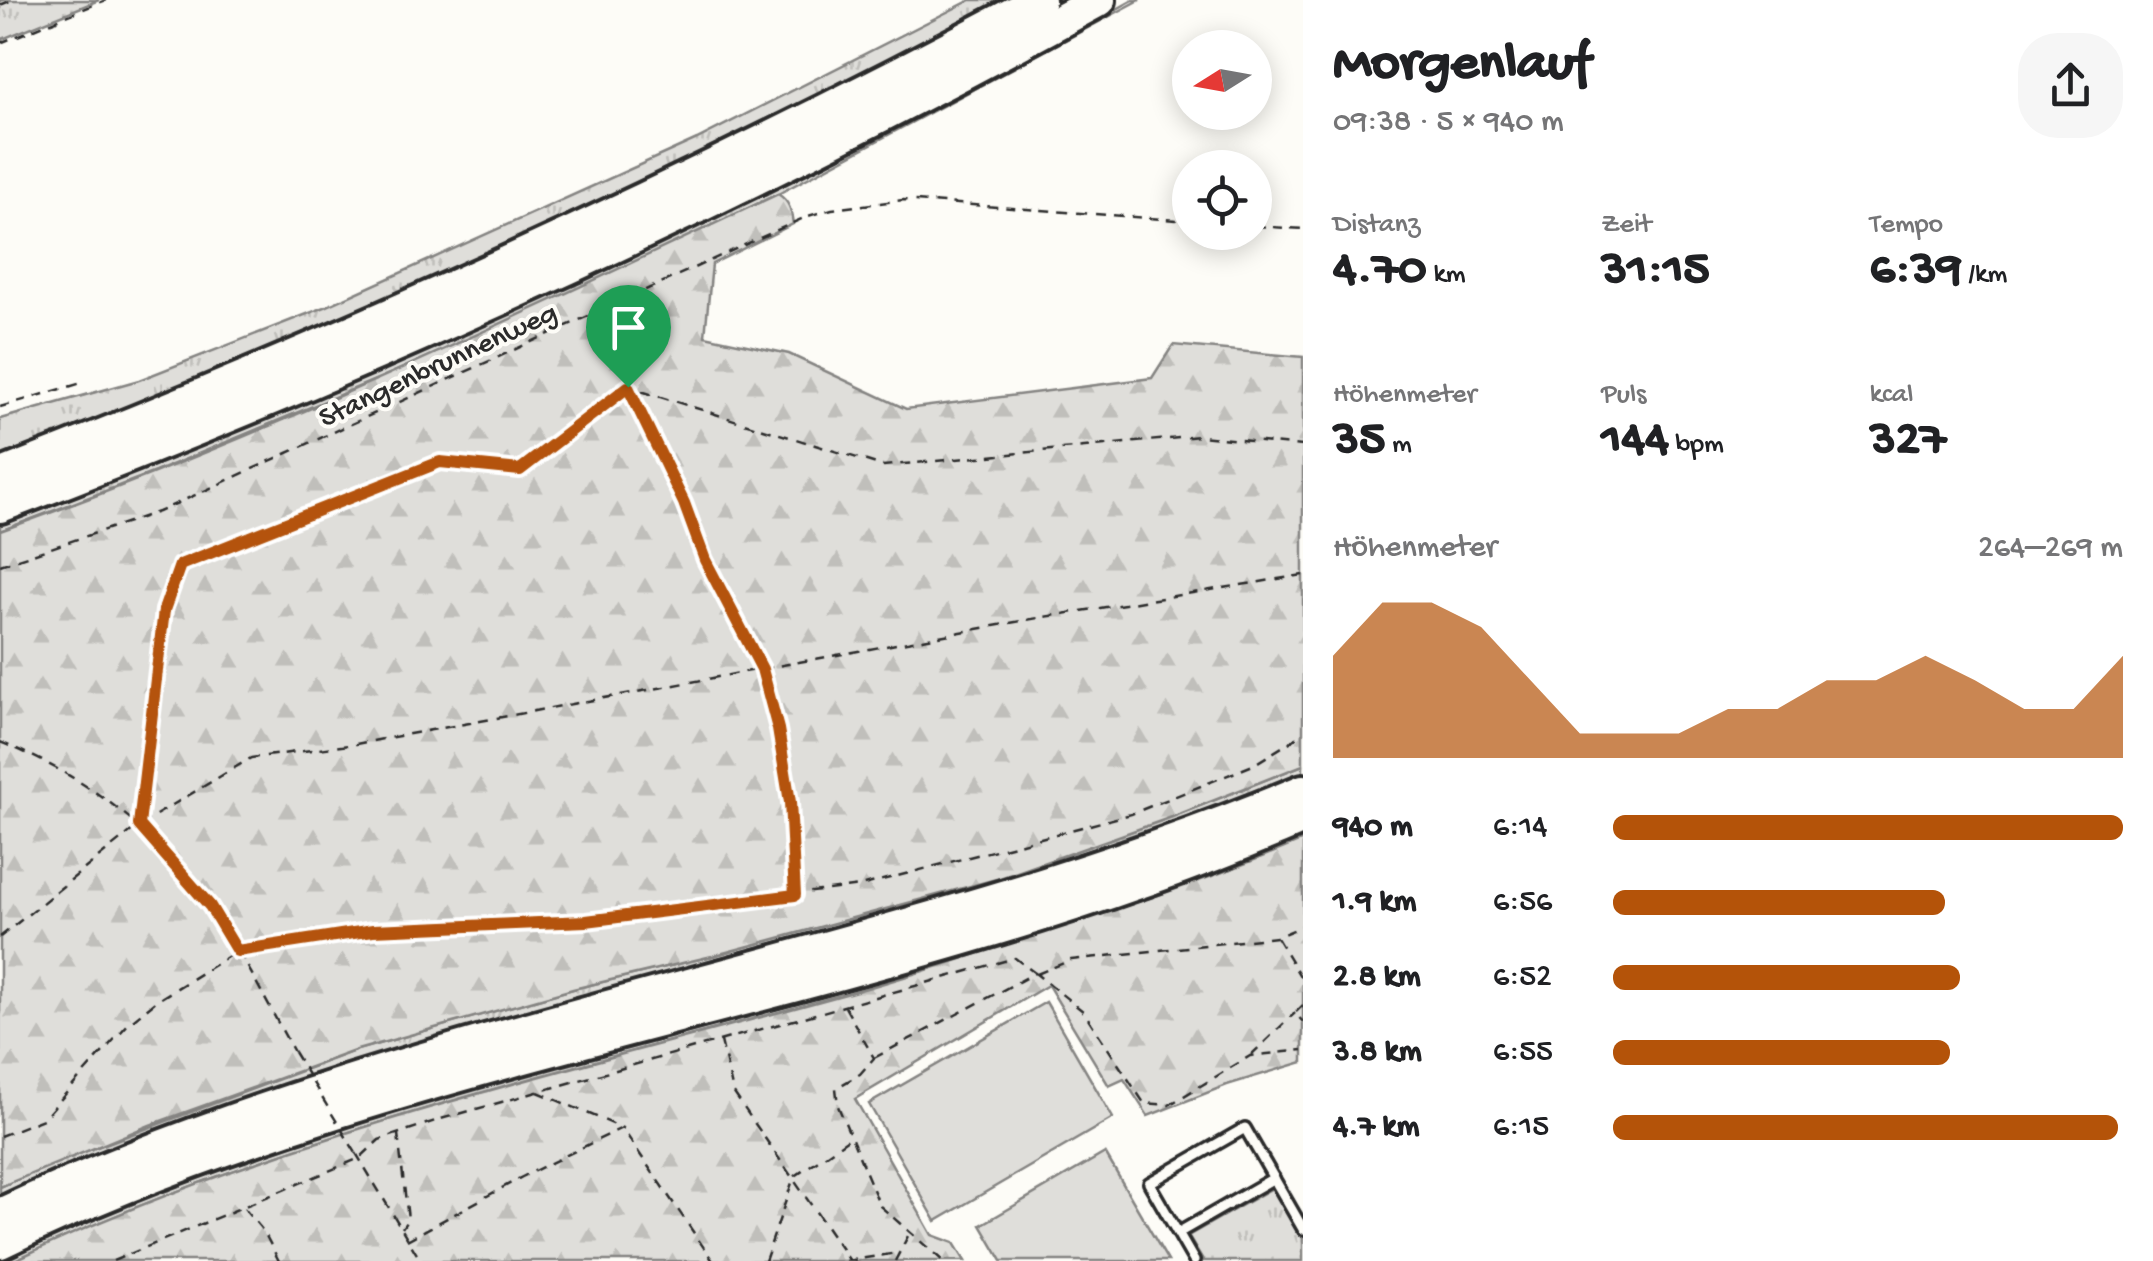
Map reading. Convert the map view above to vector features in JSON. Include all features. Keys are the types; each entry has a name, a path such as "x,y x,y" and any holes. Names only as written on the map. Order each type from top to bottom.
{"highway":[{"path":"0,476 271,368 530,254 840,104 1039,0"},
{"path":"0,506 312,382 630,239 854,130 1099,0"},
{"path":"0,1215 112,1165 293,1099 473,1044 1010,897 1162,847 1303,791"},
{"path":"0,1242 116,1190 294,1124 478,1068 1002,925 1162,872 1303,818"}],"lane":[{"path":"1194,1261 1149,1183 1244,1128 1303,1229"},
{"path":"1178,1233 1274,1178"}],"path":[{"path":"0,5 13,0"},
{"path":"0,43 106,0"},
{"name":"Stangenbrunnenweg","path":"0,565 158,512 658,282 832,208 904,200 1172,220"},
{"path":"1272,227 1303,229"},
{"path":"0,408 85,382"},
{"path":"628,387 883,466 1200,436 1303,446"},
{"path":"628,387 684,503 705,560 762,669 778,729 790,802 795,895"},
{"path":"139,825 164,610 180,565 440,462 520,470 628,387"},
{"path":"0,937 139,825 251,758 356,744 1026,620 1303,576"},
{"path":"0,1136 43,1119 129,1024 156,1001 237,951 373,930 586,921 860,886 1131,814 1253,764 1303,734"},
{"path":"0,742 48,761 139,825 210,906 421,1261"},
{"path":"943,1261 880,1206 838,1106 836,1088 860,1074 874,1058 1035,974 1071,960 1276,936 1303,926"},
{"path":"1276,936 1303,981"},
{"path":"114,1261 360,1158 378,1140 537,1091 1015,958 1084,1012 1144,1103 1170,1105 1250,1056 1303,1005"},
{"path":"846,1007 874,1058"},
{"path":"1295,1013 1303,1022"},
{"path":"721,1041 733,1092 848,1261 897,1253"},
{"path":"1250,1056 1303,1050"},
{"path":"537,1091 622,1128 713,1261"},
{"path":"408,1240 622,1128"},
{"path":"398,1134 408,1219 401,1230"},
{"path":"765,1261 794,1177 852,1136"},
{"path":"243,1206 264,1232 279,1261"},
{"path":"896,1261 910,1233"}],"green space":[{"path":"0,0 99,0 0,40"},
{"path":"971,0 1009,0 539,233 271,349 0,459 0,419 139,380 325,307 697,139"},
{"path":"1133,0 1140,0 778,194 466,342 155,472 0,531 0,523 290,407 576,282 857,146"},
{"path":"778,194 789,207 793,224 712,264 705,336 789,354 906,409 1152,378 1173,345 1303,357 1303,765 1000,878 712,956 573,989 357,1050 150,1125 0,1187 0,531 296,415"},
{"path":"1303,765 1303,774 1075,860 366,1059 242,1099 120,1145 0,1197 0,1187 41,1168 357,1050 573,989 712,956 1000,878"},
{"path":"1303,835 1303,840 1203,879 921,972 533,1078 321,1141 114,1216 13,1261 0,1261 164,1188 321,1132 1181,883"},
{"path":"1303,840 1303,1062 1227,1085 1148,1116 1124,1079 1109,1086 1048,985 855,1099 932,1235 954,1243 965,1261 13,1261 114,1216 321,1141 533,1078 902,978 1176,889"},
{"path":"1046,1002 1113,1118 936,1221 869,1104"},
{"path":"1105,1153 1168,1261 1002,1261 981,1225"},
{"path":"1276,1186 1303,1233 1303,1261 1203,1261 1188,1236"}],"route":[{"path":"628,387 684,503 705,560 762,669 778,729 790,802 795,895 586,921 373,930 237,951 210,906 139,825 164,610 180,565 440,462 520,470 628,387"}]}
